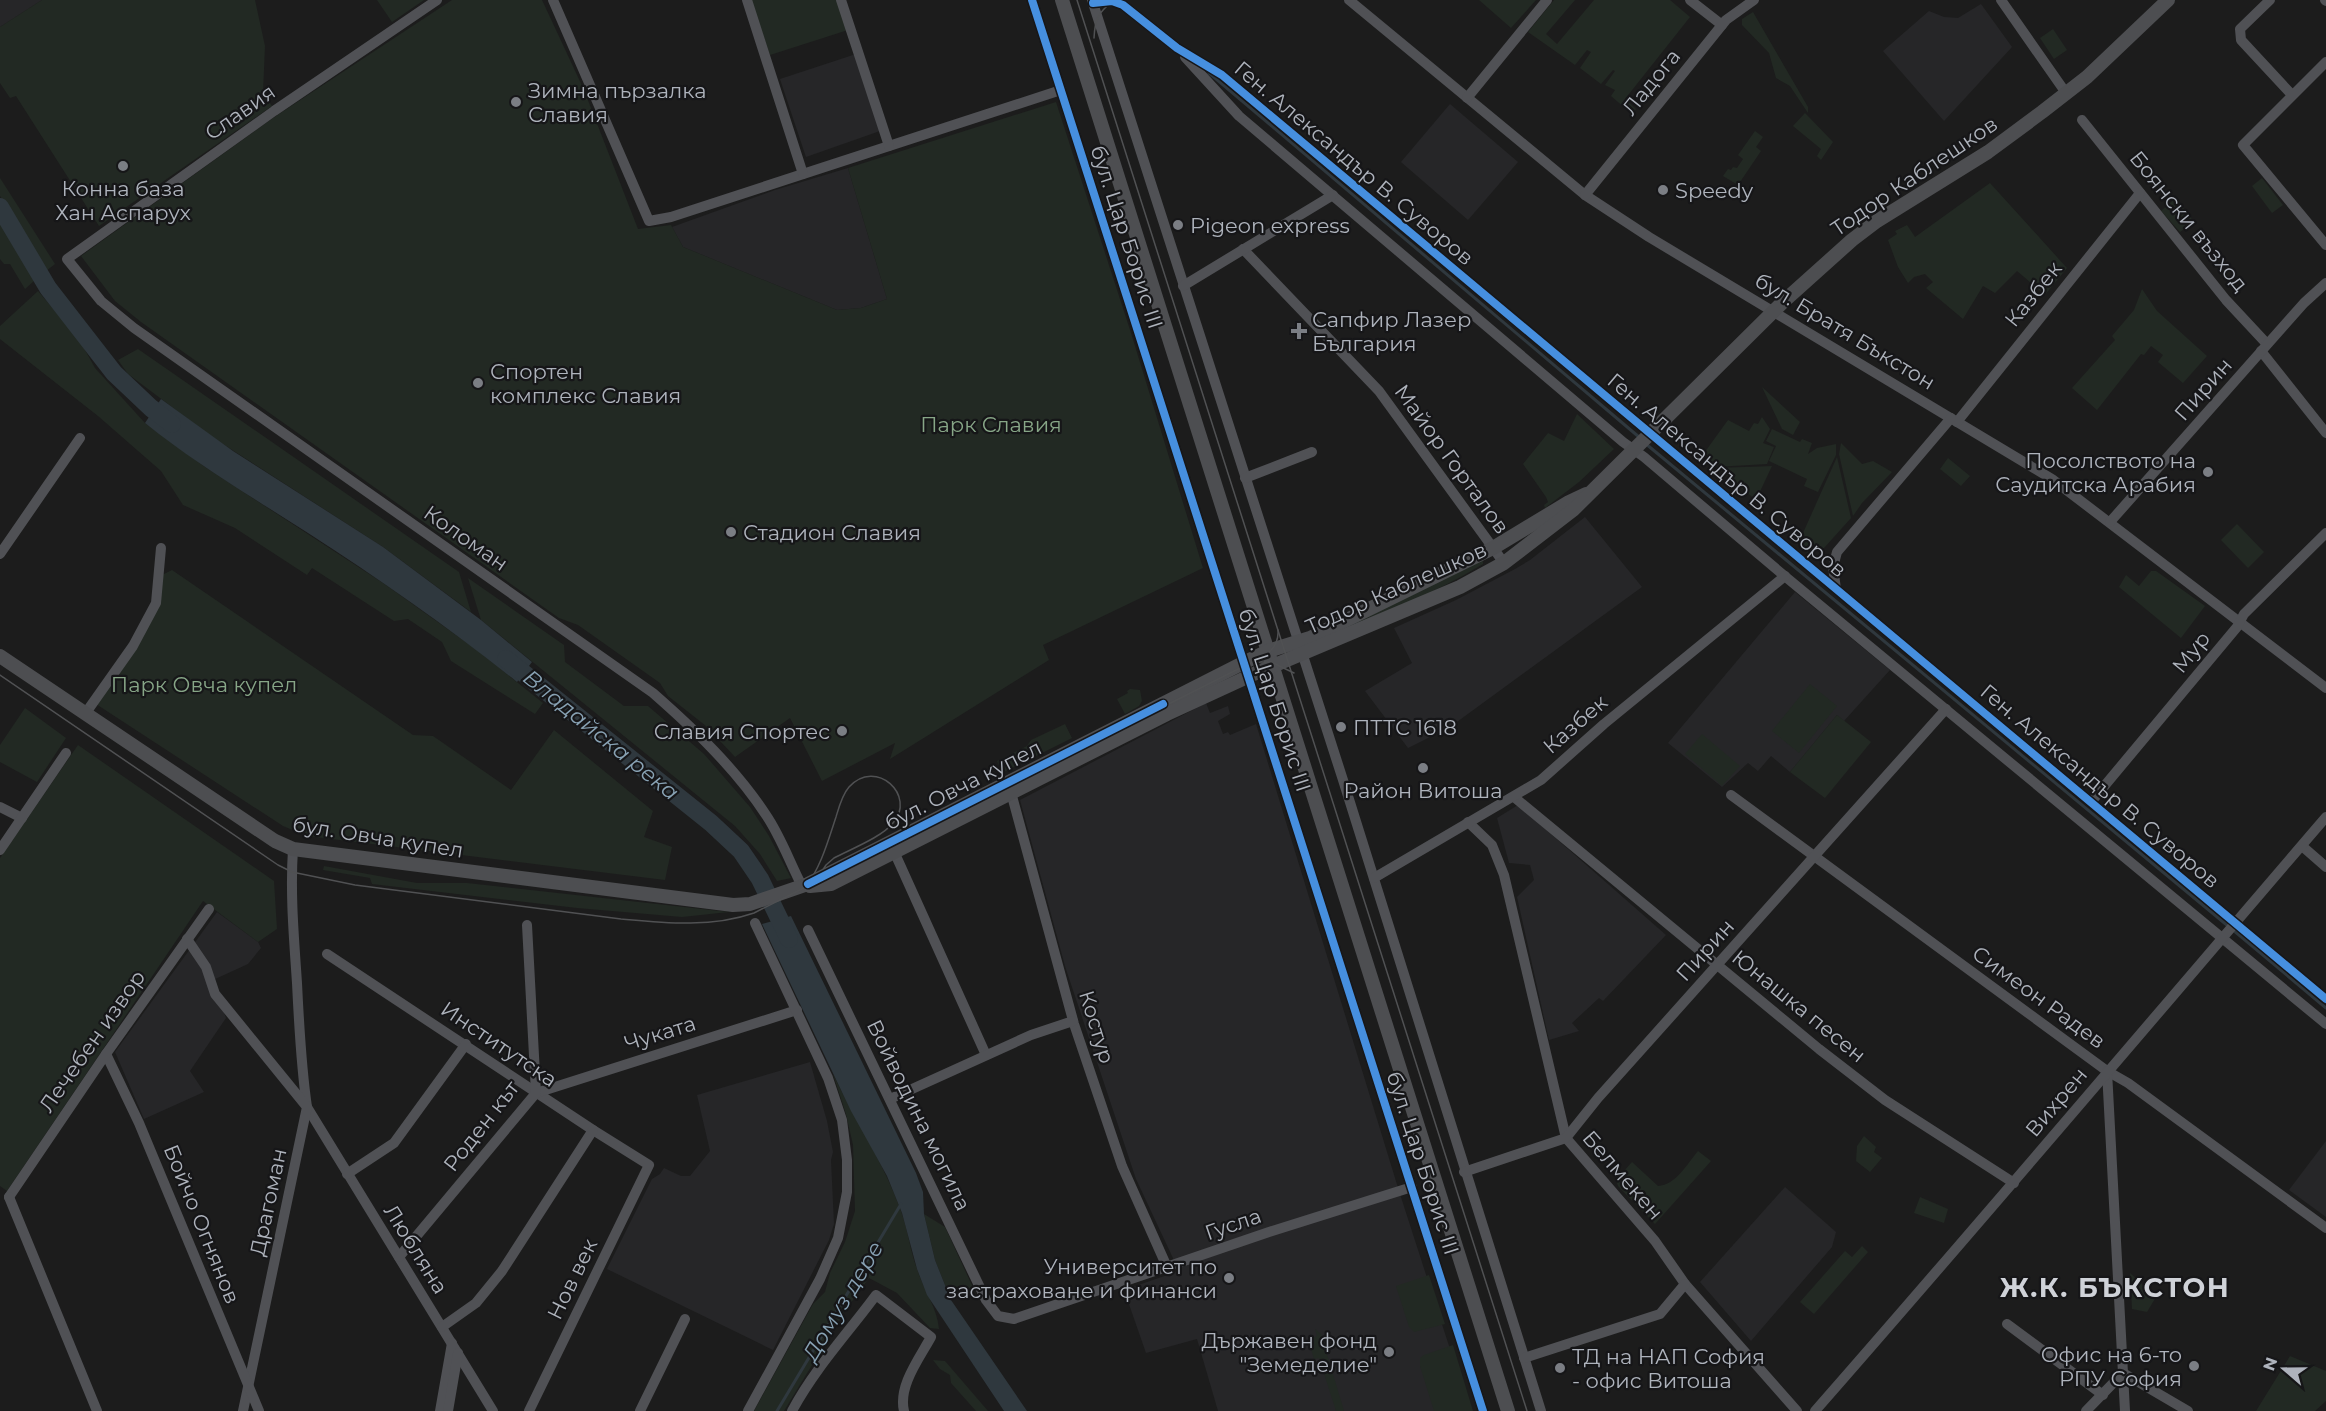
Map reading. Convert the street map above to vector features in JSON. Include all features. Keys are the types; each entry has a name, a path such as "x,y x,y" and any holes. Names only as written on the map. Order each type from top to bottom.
{"main road":[{"name":"бул. Цар Борис III","path":"1062,0 1508,1411"},
{"name":"Тодор Каблешков","path":"1268,651 1300,648 1460,587 1504,562 1573,510 1586,494 1822,266 1877,221 1988,152 2066,93 2102,63 2168,0"},
{"name":"Тодор Каблешков","path":"1273,666 1300,648 1310,638 1493,548 1586,494"},
{"name":"бул. Овча купел","path":"0,656 275,841 293,849 733,905 750,904 786,892 892,847 1268,651"},
{"name":"бул. Овча купел","path":"1010,787 1273,666"}],"street":[{"name":"Славия","path":"67,259 265,117 437,0"},
{"path":"553,0 649,221 671,217 1061,90"},
{"path":"747,0 803,174"},
{"path":"841,0 889,146"},
{"name":"бул. Цар Борис III","path":"1032,0 1483,1411"},
{"name":"бул. Братя Бъкстон","path":"1349,0 1585,195 1649,237 2052,479 2326,688"},
{"path":"1467,98 1547,0"},
{"path":"1690,0 1722,26"},
{"name":"Ладога","path":"1585,195 1732,14 1754,0"},
{"path":"2001,0 2066,93"},
{"path":"2270,0 2240,29 2239,35 2241,40 2292,95"},
{"name":"бул. Цар Борис III","path":"1092,1 1374,878 1464,1172 1541,1411"},
{"name":"Ген. Александър В. Суворов","path":"1092,1 1112,1 1123,5 1177,48 1222,75 1643,441 1785,576 2326,1024"},
{"name":"Ген. Александър В. Суворов","path":"1177,48 1239,116 1333,195 1643,441 1836,589 2326,999"},
{"path":"2326,62 2243,145 2326,245"},
{"name":"Боянски възход","path":"2082,120 2264,348 2326,433"},
{"name":"Казбек","path":"1836,589 1833,567 1837,552 1954,420 2140,193"},
{"path":"1183,286 1333,195"},
{"name":"Майор Горталов","path":"1243,249 1380,391 1504,562"},
{"name":"Коломан","path":"67,259 100,301 134,328 653,693 681,717 726,764 767,816 802,886"},
{"name":"Пирин","path":"2110,522 2304,303 2326,283"},
{"path":"0,554 80,438"},
{"path":"1245,478 1312,452"},
{"name":"Мур","path":"2091,802 2244,614 2326,533"},
{"path":"85,714 133,646 156,603 161,548"},
{"name":"Казбек","path":"1374,878 1541,780 1607,721 1785,576"},
{"name":"Пирин","path":"1566,1138 1598,1098 1946,709"},
{"path":"0,850 66,753"},
{"name":"Костур","path":"1010,787 1073,1021 1122,1167 1167,1267"},
{"name":"Симеон Радев","path":"1731,795 2107,1071 2128,1083 2326,1228"},
{"name":"Юнашка песен","path":"1514,797 1819,1049 1885,1100 2014,1183"},
{"path":"0,807 22,818"},
{"name":"Вихрен","path":"1815,1411 2014,1183 2107,1071 2326,817"},
{"name":"Белмекен","path":"1468,822 1492,845 1504,875 1566,1138 1655,1241 1685,1284 1797,1411"},
{"path":"2302,846 2326,867"},
{"path":"892,847 986,1054"},
{"name":"Любляна","path":"293,849 291,879 293,926 303,1076 308,1107"},
{"name":"Лечебен извор","path":"5,1194 209,909"},
{"path":"748,1411 820,1280 838,1238 847,1192 847,1160 842,1120 828,1078 755,923"},
{"name":"Роден кът","path":"399,1257 536,1092 527,925"},
{"name":"Войводина могила","path":"808,930 986,1300 998,1316"},
{"name":"Любляна","path":"187,939 206,967 215,994 243,1025 264,1055 308,1107 493,1411"},
{"name":"Институтска","path":"327,954 649,1165"},
{"name":"Чуката","path":"536,1092 797,1010"},
{"path":"890,1099 986,1054 1031,1035 1073,1021"},
{"path":"347,1174 394,1143 466,1044"},
{"name":"Бойчо Огнянов","path":"106,1054 139,1123 259,1411"},
{"path":"2107,1071 2125,1411"},
{"name":"Драгоман","path":"243,1411 308,1107"},
{"path":"442,1327 477,1303 502,1271 593,1130"},
{"path":"1464,1172 1566,1138"},
{"name":"Нов век","path":"529,1411 649,1165"},
{"name":"Гусла","path":"998,1316 1014,1319 1412,1187"},
{"path":"5,1194 97,1411"},
{"path":"1524,1358 1660,1314 1685,1284"},
{"path":"795,1406 828,1356 858,1321 876,1295 931,1337 905,1387 902,1402 904,1411"},
{"path":"640,1411 685,1319"},
{"path":"2007,1324 2103,1395"},
{"path":"440,1411 452,1343"},
{"path":"448,1411 458,1353"},
{"path":"2086,1411 2123,1373"},
{"path":"2123,1373 2188,1411"}],"shaded area":[{"path":"0,0 42,0 0,27"},
{"path":"1981,4 2012,47 1944,121 1883,51 1929,11 1944,17 1958,18"},
{"path":"856,54 880,131 806,157 780,79"},
{"path":"1450,104 1518,162 1468,220 1401,162"},
{"path":"848,168 887,299 861,308 837,310 683,247 672,227 775,190"},
{"path":"161,399 233,451 383,547 481,620 532,662 517,682 388,586 204,466 145,423"},
{"path":"1585,517 1642,587 1450,727 1408,748 1365,691 1412,663 1394,628 1456,600 1515,569"},
{"path":"1795,592 1890,670 1844,721 1837,715 1790,772 1771,756 1758,771 1748,763 1722,787 1668,743"},
{"path":"1206,703 1210,713 1228,706 1230,714 1218,721 1223,734 1228,732 1230,735 1256,724 1399,1191 1470,1411 1218,1411 1197,1339 1146,1353 1124,1290 1179,1271 1136,1179 1065,966 1020,800"},
{"path":"1518,805 1666,935 1603,1001 1599,998 1572,1023 1579,1031 1549,1040 1517,897 1534,880 1530,865 1509,863 1497,818"},
{"path":"217,912 258,942 261,948 248,964 213,980 226,1018 190,1071 204,1092 144,1119 115,1052"},
{"path":"791,916 916,1173 923,1192 924,1214 935,1260 951,1300 1027,1411 1004,1411 927,1295 917,1269 902,1213 887,1176 851,1111 762,924"},
{"path":"810,1062 827,1121 833,1152 831,1160 834,1224 829,1240 773,1350 607,1269 652,1179 664,1168 681,1176 690,1176 710,1151 697,1095"},
{"path":"2326,1141 2326,1217 2289,1190"},
{"path":"1785,1187 1836,1232 1832,1247 1751,1341 1700,1282"}],"green space":[{"name":"Конна база Хан Аспарух","path":"42,0 255,0 265,46 263,93 272,106 99,226 16,96 10,98 0,83 0,27"},
{"path":"377,0 424,0 392,22"},
{"name":"Спортен комплекс Славия","path":"452,0 542,0 584,90 638,229 671,225 683,247 837,310 861,308 887,299 848,168 1056,102 1131,333 1203,568 1043,645 1049,660 890,759 895,743 822,781 790,718 735,757 706,726 668,696 660,683 578,625 559,618 141,322 115,301 81,256 273,118"},
{"path":"751,0 838,0 848,30 770,55"},
{"path":"1479,0 1536,0 1511,28"},
{"path":"1554,0 1575,0 1546,34 1557,44 1594,0 1670,0 1690,17 1625,99 1636,109 1632,114 1611,96 1615,90 1605,85 1615,71 1613,70 1601,84 1580,68 1591,52 1587,50 1575,65 1528,32"},
{"path":"1753,12 1808,107 1808,113 1790,86 1776,78 1769,53 1742,25 1742,19"},
{"path":"2053,29 2067,50 2054,59 2040,38"},
{"path":"1805,113 1833,142 1821,160 1817,156 1821,149 1793,126"},
{"path":"1755,131 1763,137 1756,147 1761,151 1738,185 1723,176 1728,169 1737,168 1743,159 1738,155"},
{"path":"0,178 55,264 46,271 0,196"},
{"path":"2262,178 2283,205 2272,213 2252,186"},
{"path":"1990,183 2067,268 2045,295 2017,271 1995,293 1983,286 1963,319 1926,288 1933,282 1925,274 1914,277 1908,283 1898,267 1888,240 1897,234 1895,231 1907,225 1915,237"},
{"path":"2176,198 2194,222 2180,232 2161,211"},
{"path":"0,220 35,280 25,289 10,264 4,264 0,259"},
{"path":"2142,289 2157,311 2207,356 2183,383 2158,362 2163,355 2151,346 2144,355 2141,354 2097,410 2072,388 2115,340 2112,336 2134,310"},
{"path":"38,291 79,339 95,368 145,423 205,467 383,583 477,650 543,703 535,714 451,661 442,642 408,619 394,621 312,568 307,575 235,528 183,505 161,471 98,416 0,339 0,326"},
{"path":"138,349 459,572 471,612 383,547 212,437 128,374 118,360"},
{"path":"1762,387 1800,422 1793,435 1782,429"},
{"path":"1577,414 1614,449 1579,482 1545,508 1544,505 1548,502 1546,497 1523,464 1548,433 1564,441"},
{"path":"1762,417 1770,429 1763,443 1774,447 1767,464 1715,467 1702,456 1728,420 1749,431 1754,423 1758,424"},
{"path":"1772,429 1800,442 1802,439 1812,443 1808,454 1817,448 1836,444 1836,455 1818,492 1804,486 1807,479 1769,461 1776,446 1766,441"},
{"path":"1841,443 1862,464 1873,461 1892,472 1862,503 1853,516 1839,454"},
{"path":"1837,457 1851,518 1824,548 1808,554 1803,548 1803,533"},
{"path":"1948,458 1970,476 1961,486 1940,469"},
{"path":"1772,466 1756,500 1717,468"},
{"path":"2237,524 2264,552 2248,568 2221,540"},
{"path":"1483,560 1483,564 1441,587 1398,608 1309,645"},
{"name":"Парк Овча купел","path":"172,570 413,735 433,736 511,790 554,730 653,811 644,837 672,847 665,880 307,836 283,826 96,704 136,647 162,575"},
{"path":"2151,571 2156,571 2205,606 2181,638 2119,587 2126,575 2139,586"},
{"path":"468,578 564,645 565,662 624,706 648,706 704,754 750,807 769,836 791,878 777,881 760,854 735,826 481,620"},
{"path":"1810,684 1837,706 1799,753 1772,731"},
{"path":"1130,689 1140,690 1142,701 1139,706 1125,714 1117,699 1128,693"},
{"path":"25,708 66,738 37,782 0,762 0,745"},
{"path":"1837,715 1871,742 1825,798 1790,772"},
{"path":"1065,724 1072,738 1002,773 997,761 1027,746 1031,740"},
{"path":"1702,734 1740,766 1722,786 1685,754"},
{"name":"Парк Овча купел","path":"78,745 274,881 277,929 258,942 203,901 7,1191 0,1186 0,858"},
{"path":"324,866 417,883 467,883 729,912 682,917 577,908 372,884 370,878 323,870"},
{"path":"833,1074 894,1193 920,1277 936,1313 939,1329 930,1328 897,1293 869,1278 845,1311 784,1411 754,1411 813,1304 825,1292 830,1273 845,1242 855,1211 853,1145"},
{"path":"1864,1136 1876,1147 1874,1152 1882,1158 1870,1172 1856,1161 1857,1146"},
{"path":"1698,1151 1711,1161 1655,1224 1618,1186 1616,1180 1632,1162 1658,1186 1664,1185 1681,1173"},
{"path":"1920,1197 1948,1209 1944,1223 1914,1213"},
{"path":"924,1214 945,1227 975,1292 951,1300 935,1260"},
{"path":"1862,1246 1868,1252 1814,1314 1800,1302 1845,1251 1852,1257"},
{"path":"2130,1273 2156,1297 2147,1312 2132,1309"},
{"path":"1429,1275 1445,1324 1414,1332 1409,1327 1396,1286"},
{"path":"1315,1329 1321,1334 1344,1411 1336,1411 1319,1358 1314,1359 1308,1339 1317,1336"},
{"path":"1453,1345 1473,1411 1434,1411 1420,1366 1420,1358 1424,1355"},
{"path":"2290,1356 2326,1371 2326,1401 2315,1411 2256,1411"},
{"path":"933,1360 945,1361 988,1411 976,1411 951,1383 950,1375 940,1369"}],"waterway":[{"path":"1209,73 1639,437"},
{"name":"Владайска река","path":"0,207 48,288 114,373 151,408 172,424"},
{"path":"1646,444 2228,926"},
{"name":"Владайска река","path":"506,659 711,823 741,851 760,879 789,939"},
{"path":"2233,930 2326,1008"},
{"name":"Домуз дере","path":"777,1411 901,1204"}],"tram line":[{"path":"1077,0 1527,1411"},
{"path":"1094,38 1098,16 1114,0"},
{"path":"1255,661 1272,649 1277,640 1278,630"},
{"path":"0,675 278,865 292,872 355,885 621,919 705,923 754,913 1252,662 1271,662 1294,673"},
{"path":"805,888 820,863 841,801 849,787 860,779 871,776 881,778 890,784 897,792 900,802 899,812 893,823 874,838 834,858 826,865 815,882"}],"cycle path":[{"path":"1032,0 1483,1411"},
{"path":"1093,3 1112,1 1123,5 1177,48 1222,75 2326,999"},
{"path":"808,884 1163,704"}],"place":[{"name":"Зимна пързалка Славия","path":"516,102"},
{"name":"Конна база Хан Аспарух","path":"123,166"},
{"name":"Speedy","path":"1663,190"},
{"name":"Pigeon express","path":"1178,225"},
{"name":"Сапфир Лазер България","path":"1299,331"},
{"name":"Спортен комплекс Славия","path":"478,383"},
{"name":"Посолството на Саудитска Арабия","path":"2208,472"},
{"name":"Стадион Славия","path":"731,532"},
{"name":"ПТТС 1618","path":"1341,727"},
{"name":"Славия Спортес","path":"842,731"},
{"name":"Район Витоша","path":"1423,768"},
{"name":"Университет по застраховане и финанси","path":"1229,1278"},
{"name":"Държавен фонд \"Земеделие\"","path":"1389,1352"},
{"name":"Офис на 6-то РПУ София","path":"2194,1366"},
{"name":"ТД на НАП София - офис Витоша","path":"1560,1368"}],"district":[{"name":"Ж.К. БЪКСТОН","path":"2115,1287"}],"park label":[{"name":"Парк Славия","path":"991,424"}]}
